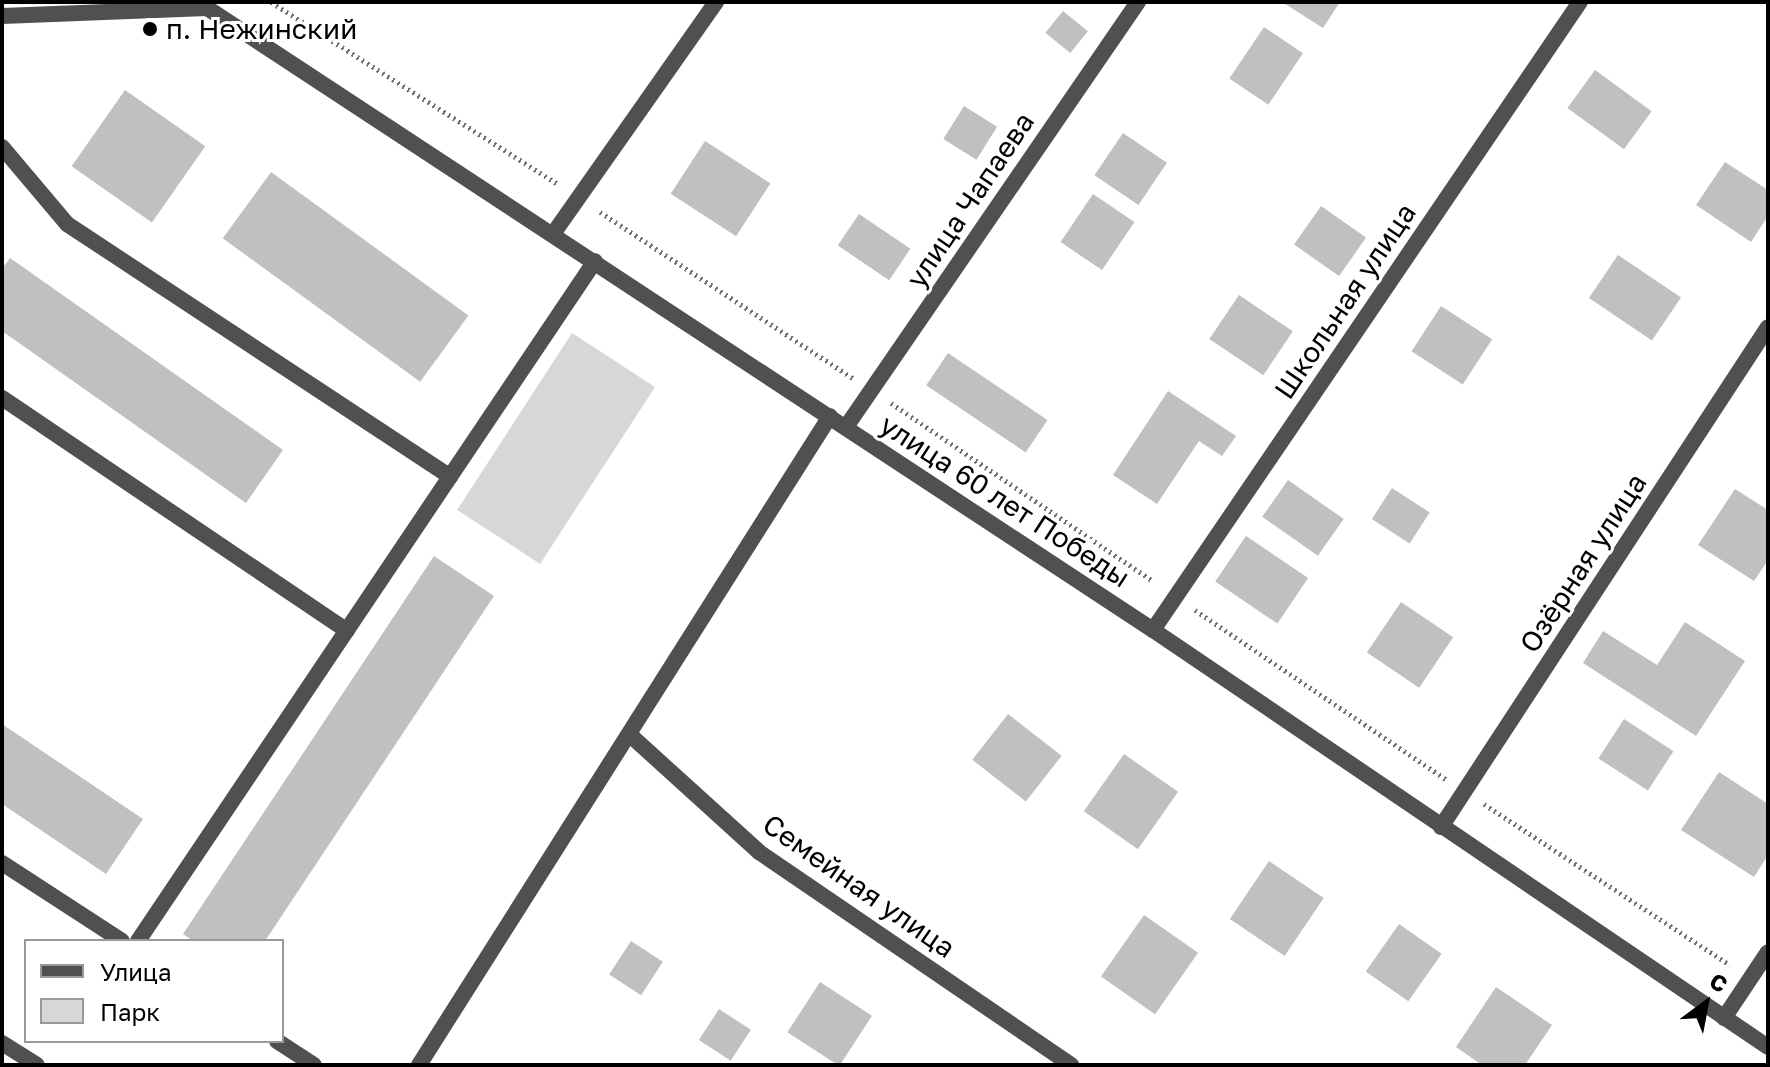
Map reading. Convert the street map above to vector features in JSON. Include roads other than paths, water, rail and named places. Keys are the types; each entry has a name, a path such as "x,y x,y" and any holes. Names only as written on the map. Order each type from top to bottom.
{"street":[{"path":"553,234 716,2"},
{"name":"улица Чапаева","path":"846,427 1138,2"},
{"name":"Школьная улица","path":"1153,630 1580,2"},
{"name":"улица 60 лет Победы","path":"2,16 212,7 1153,630 1768,1047"},
{"path":"2,147 67,224 450,477"},
{"path":"139,939 595,261"},
{"name":"Озёрная улица","path":"1441,827 1768,327"},
{"path":"2,398 347,631"},
{"path":"419,1065 830,416"},
{"name":"Семейная улица","path":"629,734 759,852 1071,1065"},
{"path":"2,863 119,939"},
{"path":"1724,1018 1768,952"},
{"path":"2,1043 37,1065"},
{"path":"280,1043 314,1065"}],"place":[{"name":"п. Нежинский","path":"150,29"}]}
